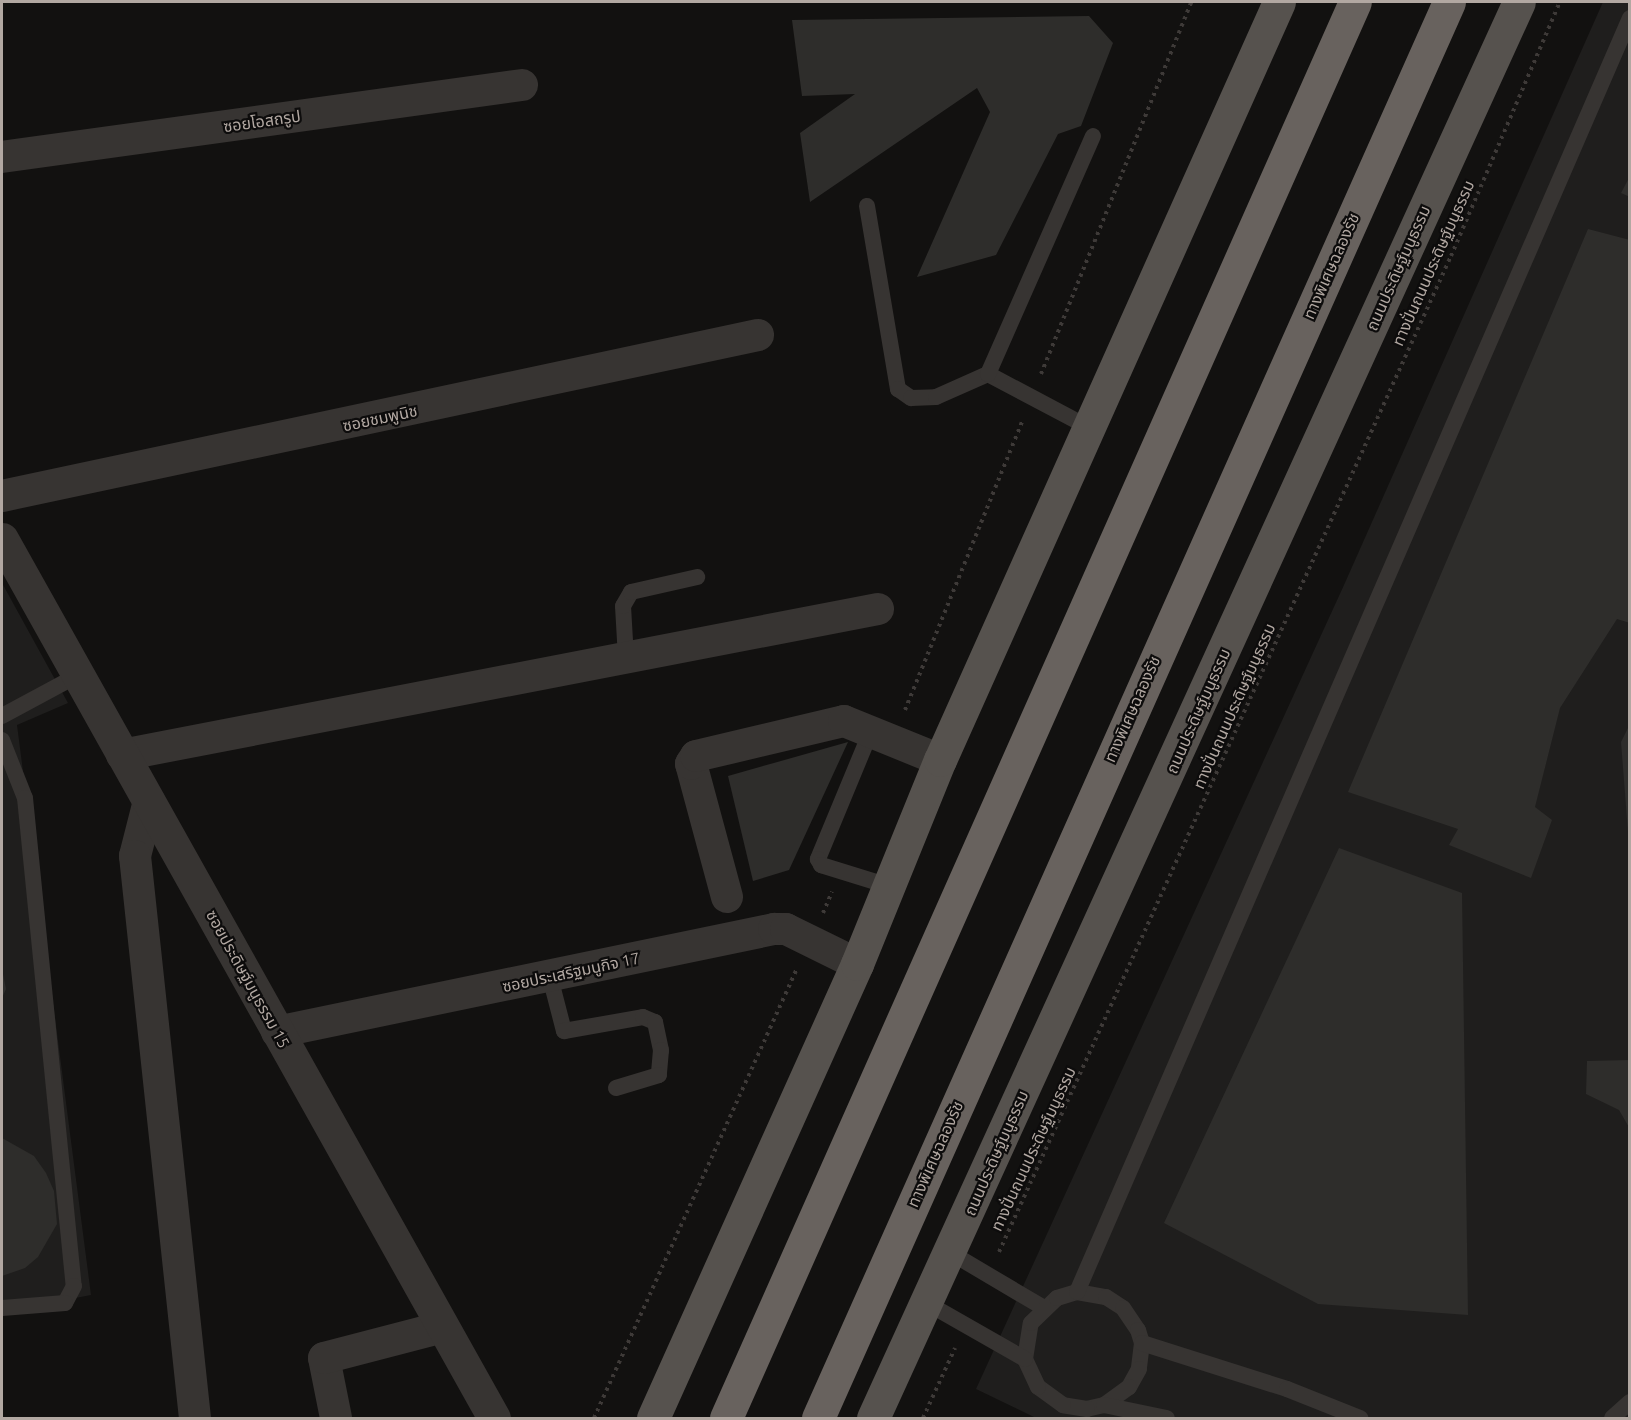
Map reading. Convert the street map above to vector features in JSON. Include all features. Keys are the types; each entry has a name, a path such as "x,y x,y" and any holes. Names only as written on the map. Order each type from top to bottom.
{"highway":[{"path":"726,1419 1355,2"},
{"name":"ทางพิเศษฉลองรัช","path":"818,1419 1449,2"}],"main road":[{"path":"653,1419 857,964 940,760 1279,2"},
{"name":"ถนนประดิษฐ์มนูธรรม","path":"873,1419 925,1302 951,1253 1519,2"}],"street":[{"name":"ซอยโอสถรูป","path":"2,157 522,85"},
{"name":"ซอยชมพูนิช","path":"2,496 758,335"},
{"name":"ซอยประดิษฐ์มนูธรรม 15","path":"2,539 494,1419"},
{"path":"122,755 878,609"},
{"path":"727,897 692,759 844,721 940,760"},
{"path":"149,801 135,856 195,1419"},
{"name":"ซอยประเสริฐมนูกิจ 17","path":"277,1032 786,929 857,964"},
{"path":"336,1419 324,1358 443,1327"}],"lane":[{"path":"1077,1292 1629,18"},
{"path":"867,206 898,389 911,398 936,397 988,374 1093,136"},
{"path":"988,374 1088,428"},
{"path":"626,658 623,606 631,592 697,577"},
{"path":"2,716 78,675"},
{"path":"872,731 818,859 821,865 889,886"},
{"path":"2,740 25,798 74,1286 65,1303 2,1308"},
{"path":"550,977 564,1030 643,1017 655,1022 661,1050 659,1075 616,1088"},
{"path":"951,1253 1044,1308"},
{"path":"1077,1292 1106,1296 1123,1308 1142,1343 1139,1369 1129,1387 1104,1405 1064,1412 1038,1387 1025,1359 1031,1323 1044,1308 1077,1292"},
{"path":"925,1302 1025,1359"},
{"path":"1142,1343 1287,1389 1360,1419"},
{"path":"1612,1419 1629,1402"},
{"path":"1104,1405 1167,1419"}],"path":[{"name":"ทางปั่นถนนประดิษฐ์มนูธรรม","path":"988,1275 1446,267 1560,2"},
{"path":"923,1419 966,1325"}],"shaded area":[{"path":"1603,2 1629,2 1629,1418 1036,1418 976,1389 1344,585"},
{"path":"2,583 68,703 17,725 91,1295 2,1312"}],"building":[{"path":"1089,16 1113,43 1081,126 1058,134 996,255 917,277 990,112 977,88 810,202 800,133 855,94 802,96 792,20"},
{"path":"1630,176 1630,197 1621,193"},
{"path":"1588,229 1630,240 1630,623 1617,619 1560,708 1535,807 1552,820 1531,878 1449,845 1458,829 1348,792"},
{"path":"1630,724 1630,832 1628,832 1621,742"},
{"path":"848,742 789,870 753,881 728,776"},
{"path":"1339,848 1462,893 1468,1315 1318,1304 1164,1223"},
{"path":"2,969 6,989 2,998"},
{"path":"1630,1060 1630,1129 1619,1110 1586,1094 1587,1061"},
{"path":"2,1138 34,1156 46,1173 54,1191 57,1224 38,1257 25,1268 2,1276"}]}
